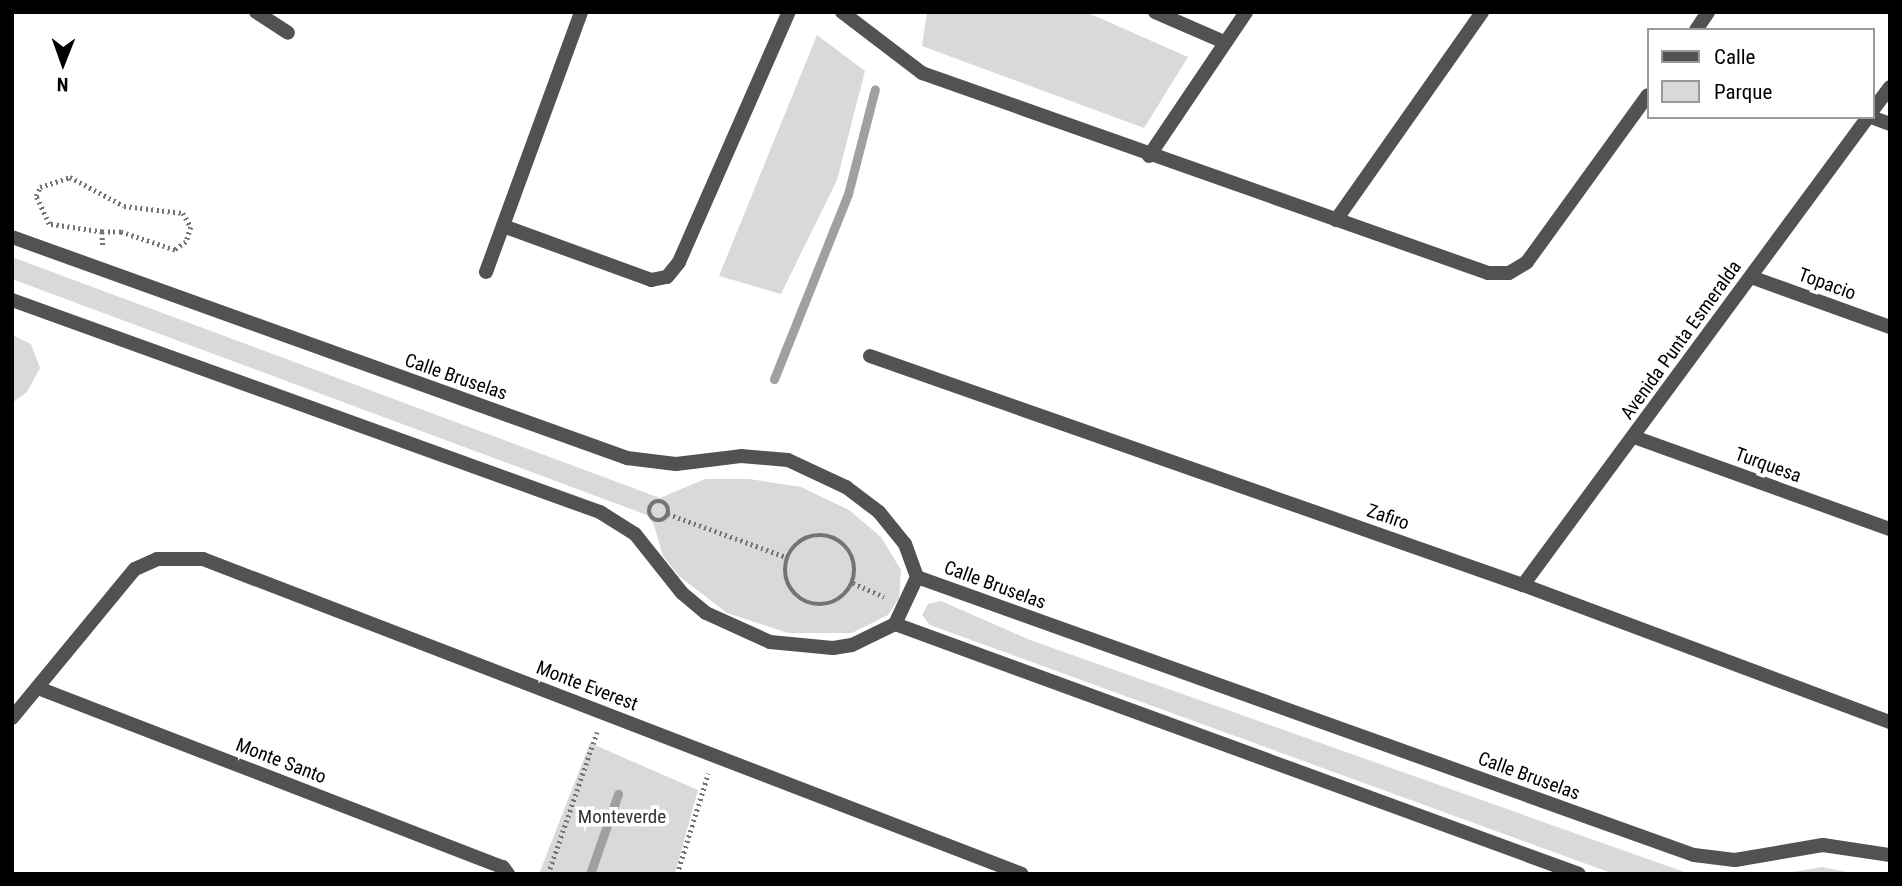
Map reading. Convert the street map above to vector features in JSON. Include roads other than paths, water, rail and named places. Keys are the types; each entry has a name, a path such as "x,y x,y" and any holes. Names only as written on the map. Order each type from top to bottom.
{"street":[{"path":"256,12 288,33"},
{"path":"486,272 581,12"},
{"path":"503,226 651,280 667,277 679,262 789,12"},
{"path":"842,12 922,73 1149,156 1488,273 1509,273 1527,262 1646,98"},
{"path":"1155,12 1224,42"},
{"path":"1149,156 1246,12"},
{"path":"1336,220 1482,12"},
{"path":"1697,28 1709,12"},
{"path":"1874,108 1890,87"},
{"name":"Avenida Punta Esmeralda","path":"1523,585 1868,119"},
{"name":"Calle Bruselas","path":"12,237 104,273 627,458 676,464 741,456 788,460 846,487 879,512 905,544 917,577 1693,855 1735,860 1823,845 1890,855"},
{"name":"Topacio","path":"1751,277 1890,327"},
{"path":"12,300 600,512 635,534 682,593 706,613 770,642 833,648 852,645 895,624 917,577"},
{"name":"Zafiro","path":"870,356 1523,585 1890,722"},
{"name":"Turquesa","path":"1634,437 1890,529"},
{"name":"Monte Everest","path":"38,688 135,569 157,559 203,559 1022,874"},
{"path":"895,624 1579,874"},
{"path":"12,718 38,688"},
{"name":"Monte Santo","path":"38,688 503,867 508,874"}],"waterway":[{"path":"774,379 848,194 875,89"},
{"path":"590,874 618,794"}],"park label":[{"name":"Monteverde","path":"622,817"}]}
